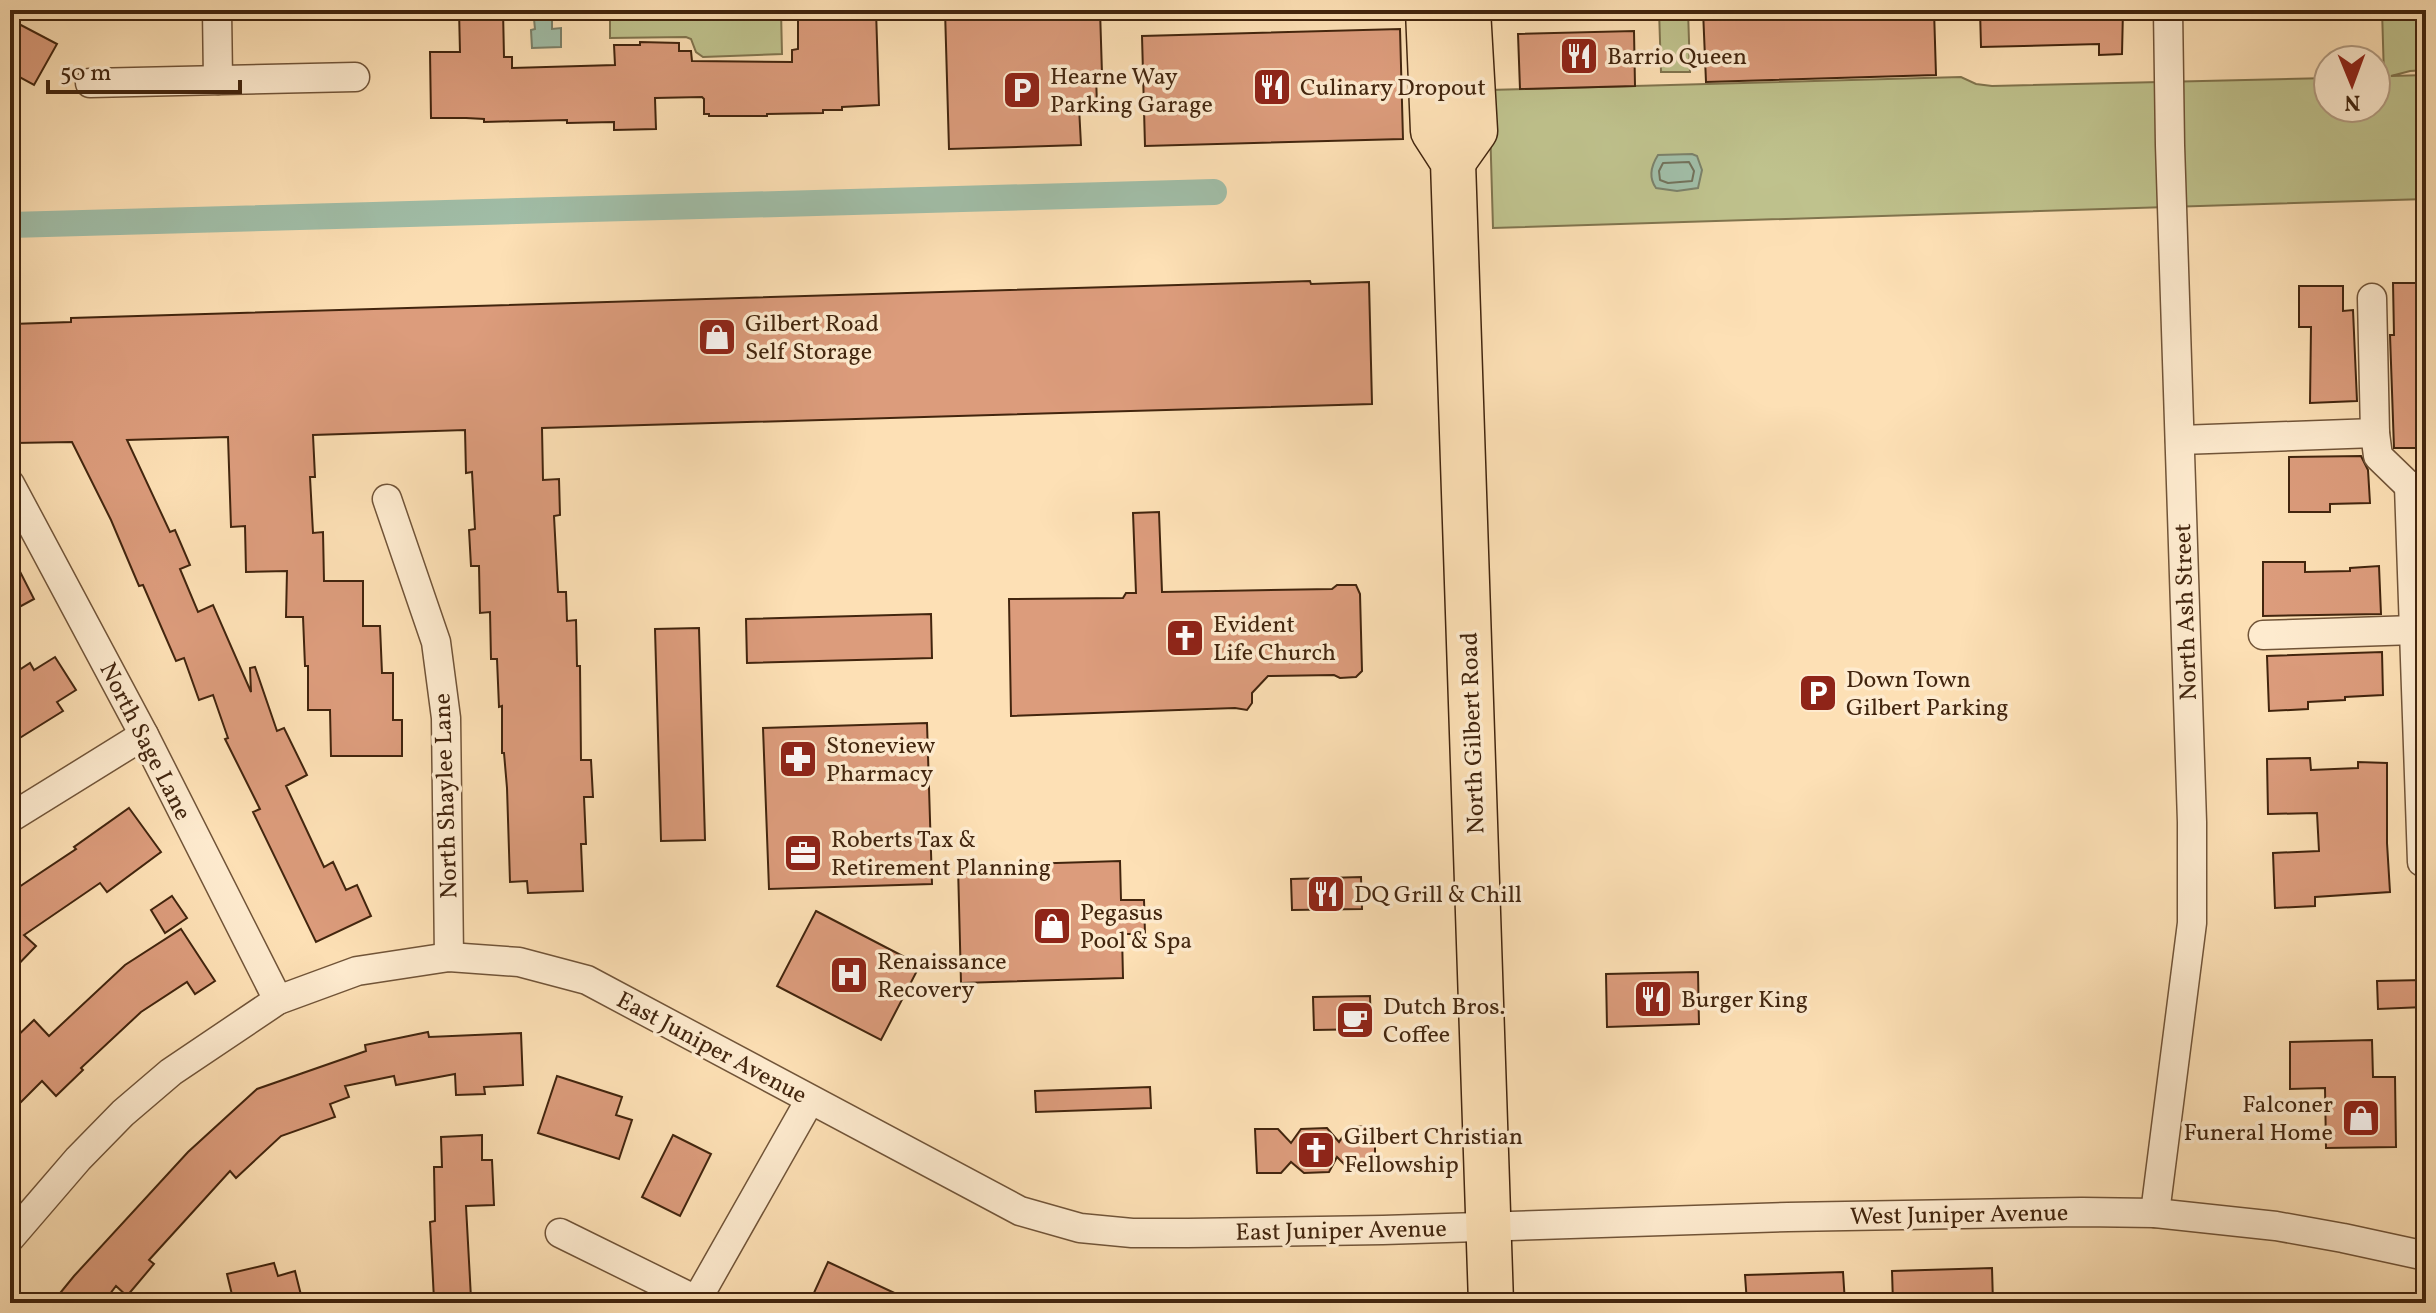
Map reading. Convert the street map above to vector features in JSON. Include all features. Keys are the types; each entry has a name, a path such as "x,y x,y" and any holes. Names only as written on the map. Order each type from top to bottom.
{"main road":[{"name":"North Gilbert Road","path":"1428,10 1433,131 1453,162 1491,1303"},
{"path":"1453,162 1475,131 1468,10"}],"street":[{"path":"217,10 218,80"},
{"name":"North Ash Street","path":"2155,1213 2192,923 2192,822 2168,10"},
{"path":"90,83 355,77"},
{"path":"2372,298 2376,445"},
{"path":"2180,440 2376,445 2418,486 2415,630 2422,862 2426,864"},
{"name":"North Sage Lane","path":"10,484 144,735 278,1000"},
{"name":"North Shaylee Lane","path":"387,499 436,642 446,718 449,957"},
{"path":"2263,635 2415,630"},
{"path":"10,818 144,735"},
{"name":"East Juniper Avenue","path":"10,1238 78,1159 123,1113 171,1072 278,1000 357,971 449,957 519,962 587,980 1020,1211 1080,1228 1132,1233 1227,1233 1489,1226"},
{"path":"560,1233 695,1302 810,1100"},
{"name":"West Juniper Avenue","path":"1489,1226 1788,1217 2155,1213 2276,1226 2426,1256"}],"green space":[{"path":"610,10 781,10 782,54 703,57 696,52 691,39 686,37 610,38"},
{"path":"1659,10 1688,10 1690,72 1661,72"},
{"path":"2382,10 2426,10 2426,70 2392,76 2392,44 2383,44"},
{"path":"2426,75 2426,199 1493,228 1489,90 1961,77 1976,84 2312,78 2312,124 2392,124 2392,76"}],"water":[{"path":"552,18 552,29 561,28 561,47 532,48 534,19"},
{"path":"1658,155 1697,156 1702,170 1698,188 1677,191 1656,188 1651,172"}],"building":[{"path":"459,10 503,10 504,57 512,57 512,68 615,65 614,45 640,45 640,42 679,43 679,51 691,51 692,61 792,62 792,50 798,49 798,10 876,10 879,105 842,107 842,110 823,110 823,113 709,116 704,114 702,97 655,98 656,129 614,130 614,122 484,122 484,119 431,118 430,52 460,52"},
{"name":"Hearne Way Parking Garage","path":"945,10 1100,10 1102,74 1096,74 1097,107 1079,107 1081,145 949,149"},
{"path":"1703,10 1934,10 1936,75 1706,82"},
{"path":"1980,10 2123,10 2122,54 2099,55 2099,44 1981,47"},
{"path":"10,23 18,27 19,24 57,44 34,85 10,72"},
{"name":"Culinary Dropout","path":"1400,29 1403,139 1145,146 1142,36"},
{"path":"1634,31 1635,86 1520,89 1518,34"},
{"path":"1310,281 1311,284 1369,282 1372,404 542,428 543,480 559,479 560,515 554,516 558,592 566,592 567,621 576,620 581,760 591,760 593,797 584,797 586,844 581,844 583,891 528,893 527,881 510,882 502,706 499,707 497,659 491,659 490,612 480,613 479,566 471,566 469,530 475,529 472,472 466,473 465,430 313,435 315,477 310,477 313,533 323,532 324,581 363,581 363,626 380,626 382,673 393,673 393,720 402,720 402,756 331,756 330,710 308,710 303,617 286,617 287,571 246,572 245,526 231,527 228,437 127,440 170,532 175,530 190,565 180,569 198,612 213,605 251,692 250,668 255,667 277,731 284,728 307,775 286,786 324,867 333,862 346,890 357,885 371,916 316,942 253,812 260,809 225,739 228,738 213,695 199,700 184,658 176,661 143,585 139,586 111,520 72,442 15,443 12,324 71,322 71,318"},
{"path":"2393,283 2426,283 2426,448 2394,448 2390,335 2394,335"},
{"path":"2299,286 2343,286 2343,311 2353,310 2357,401 2310,403 2311,327 2299,327"},
{"path":"2361,456 2368,470 2370,503 2330,504 2330,512 2289,512 2289,457"},
{"name":"Evident Life Church","path":"1159,512 1162,592 1332,589 1337,585 1356,585 1360,594 1362,671 1356,677 1340,678 1334,675 1268,676 1252,693 1252,703 1247,710 1011,716 1009,599 1123,598 1126,593 1136,593 1133,513"},
{"path":"10,552 34,599 10,612"},
{"path":"2263,562 2305,562 2305,572 2350,571 2350,568 2379,566 2381,614 2263,616"},
{"path":"931,614 932,658 747,663 746,619"},
{"path":"699,628 705,840 661,841 655,629"},
{"path":"2382,652 2383,695 2308,702 2308,709 2269,711 2267,656"},
{"path":"55,657 76,690 57,702 63,711 10,744 10,676 30,663 34,670"},
{"path":"927,723 932,884 769,889 763,728"},
{"path":"2310,758 2311,770 2358,768 2358,762 2387,763 2390,892 2315,897 2315,906 2275,908 2273,853 2319,851 2317,813 2268,814 2267,759"},
{"path":"129,808 161,852 107,892 100,883 24,935 36,946 10,973 10,893 76,849 74,847"},
{"name":"Pegasus Pool & Spa","path":"1120,861 1121,900 1144,900 1145,934 1122,934 1123,978 961,983 958,866"},
{"name":"DQ Grill & Chill","path":"1361,877 1362,909 1292,910 1291,879"},
{"path":"172,896 187,918 165,933 151,910"},
{"name":"Renaissance Recovery","path":"816,911 920,965 881,1040 777,986"},
{"path":"181,929 215,981 195,994 187,982 141,1012 56,1096 42,1081 20,1103 10,1092 10,1043 34,1020 49,1036 125,965"},
{"name":"Burger King","path":"1698,972 1699,1024 1607,1027 1606,974"},
{"path":"2423,980 2424,1007 2378,1009 2377,981"},
{"name":"Dutch Bros. Coffee","path":"1370,996 1371,1029 1314,1030 1313,997"},
{"path":"428,1032 429,1037 521,1033 523,1085 484,1087 485,1094 456,1095 455,1074 396,1085 394,1076 345,1086 349,1097 330,1104 335,1117 281,1136 236,1178 230,1171 149,1260 154,1264 127,1296 116,1286 103,1303 52,1303 188,1152 257,1089 366,1051 365,1045"},
{"name":"Falconer Funeral Home","path":"2372,1040 2373,1077 2395,1077 2396,1147 2326,1148 2325,1088 2290,1089 2290,1042"},
{"path":"557,1076 622,1097 616,1115 632,1120 619,1159 538,1133"},
{"path":"1150,1087 1151,1108 1036,1112 1035,1091"},
{"name":"Gilbert Christian Fellowship","path":"1375,1126 1375,1171 1351,1171 1337,1157 1329,1172 1304,1173 1291,1162 1281,1173 1257,1173 1255,1129 1278,1129 1291,1143 1301,1129 1327,1128 1339,1142 1349,1127"},
{"path":"482,1135 482,1160 492,1160 494,1205 466,1206 471,1298 434,1300 430,1222 435,1221 434,1167 442,1167 441,1137"},
{"path":"673,1135 711,1154 680,1216 642,1197"},
{"path":"828,1262 916,1303 829,1303 813,1295"},
{"path":"274,1263 278,1276 295,1271 303,1303 234,1303 227,1274"},
{"path":"1992,1268 1993,1303 1893,1303 1892,1271"},
{"path":"1843,1272 1845,1303 1747,1303 1745,1275"}],"waterway":[{"path":"10,225 1214,192"}],"place":[{"name":"Barrio Queen","path":"1579,56"},
{"name":"Culinary Dropout","path":"1272,87"},
{"name":"Hearne Way Parking Garage","path":"1022,90"},
{"name":"Gilbert Road Self Storage","path":"717,337"},
{"name":"Evident Life Church","path":"1185,638"},
{"name":"Down Town Gilbert Parking","path":"1818,693"},
{"name":"Stoneview Pharmacy","path":"798,759"},
{"name":"Roberts Tax & Retirement Planning","path":"803,853"},
{"name":"DQ Grill & Chill","path":"1326,894"},
{"name":"Pegasus Pool & Spa","path":"1052,926"},
{"name":"Renaissance Recovery","path":"849,975"},
{"name":"Burger King","path":"1653,999"},
{"name":"Dutch Bros. Coffee","path":"1355,1020"},
{"name":"Falconer Funeral Home","path":"2361,1118"},
{"name":"Gilbert Christian Fellowship","path":"1316,1150"}]}
